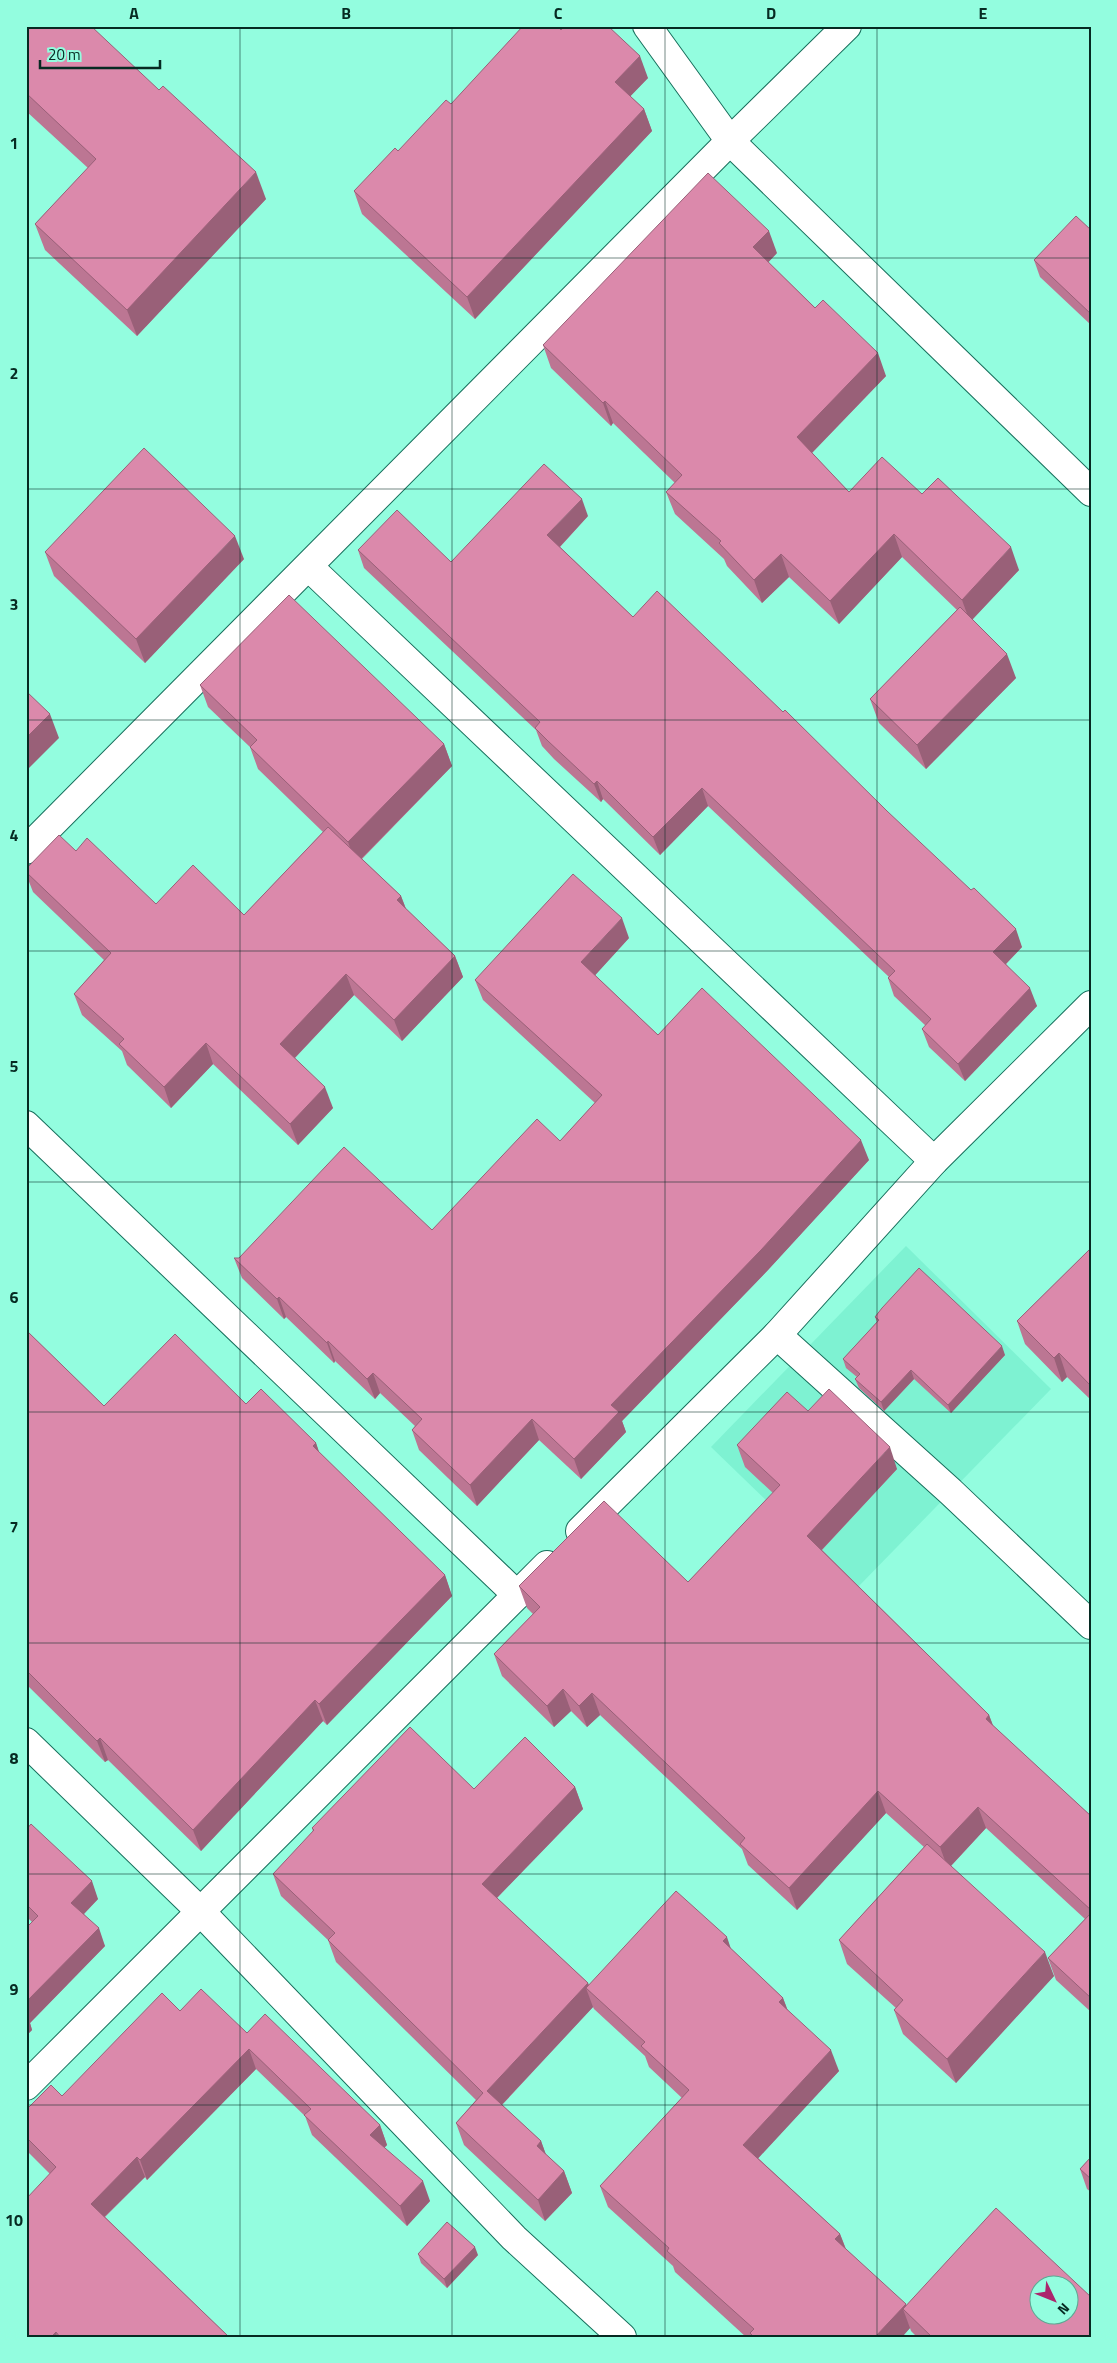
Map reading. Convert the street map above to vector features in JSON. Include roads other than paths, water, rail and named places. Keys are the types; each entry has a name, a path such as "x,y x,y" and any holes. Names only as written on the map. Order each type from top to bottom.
{"street":[{"path":"648,26 730,141 1091,492"},
{"path":"26,850 846,26"},
{"path":"309,567 934,1161"},
{"path":"26,2086 777,1335 934,1161 1091,1005"},
{"path":"26,1125 517,1594"},
{"path":"777,1335 951,1492 1091,1625"},
{"path":"26,1742 201,1912 514,2238 622,2337"}]}
